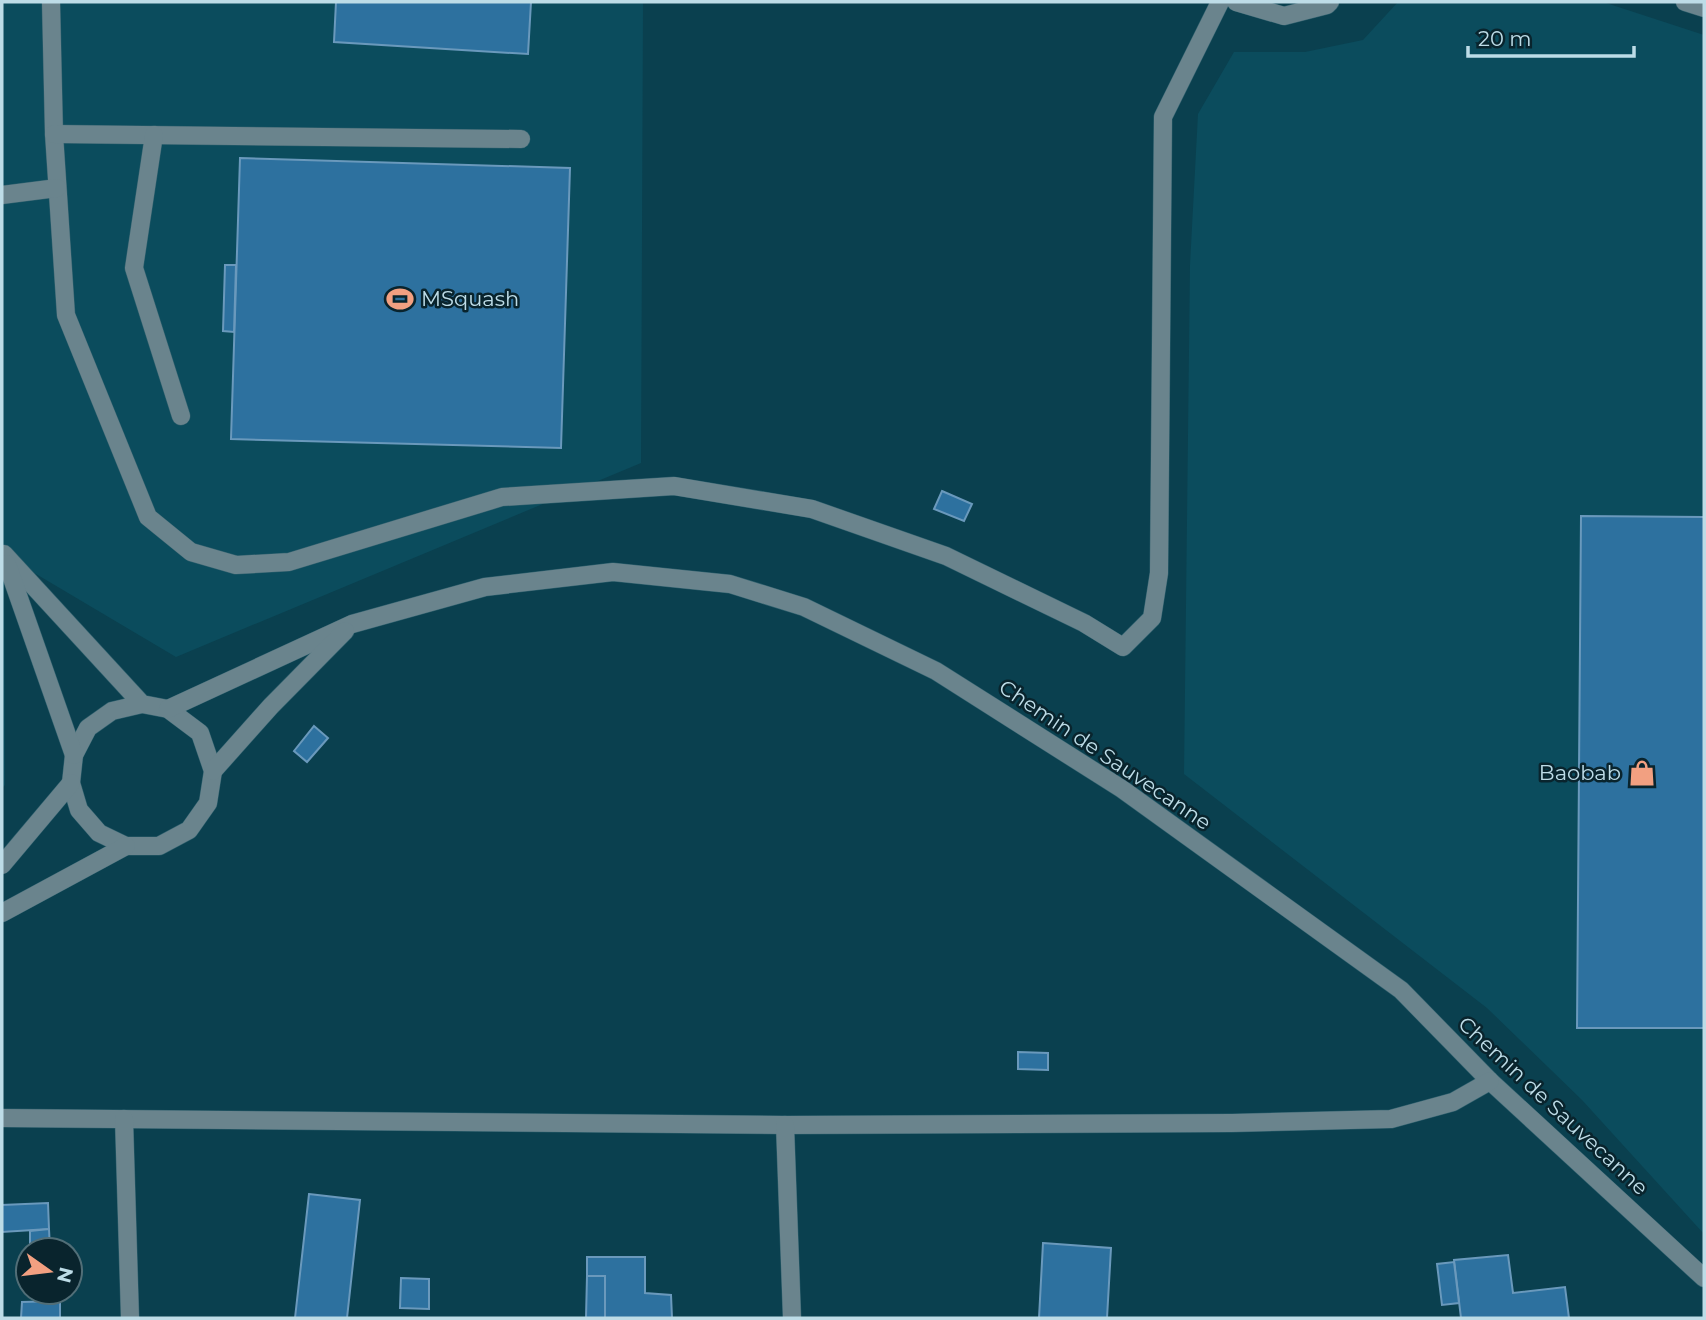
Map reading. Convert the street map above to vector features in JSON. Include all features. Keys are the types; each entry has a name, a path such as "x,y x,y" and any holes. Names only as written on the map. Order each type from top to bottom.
{"street":[{"path":"51,2 54,134 66,315 148,517 191,552 236,565 289,562 502,497 674,486 812,509 946,556 1084,623 1123,647 1152,618 1159,573 1163,117 1220,2"},
{"path":"1236,2 1284,16 1330,2"},
{"path":"1685,2 1704,8"},
{"path":"54,134 521,139"},
{"path":"154,135 134,268 181,416"},
{"path":"2,195 57,188"},
{"path":"3,552 142,704"},
{"path":"3,552 74,755"},
{"name":"Chemin de Sauvecanne","path":"168,709 352,624 485,587 613,572 730,584 804,607 936,671 1122,789 1401,990 1490,1081 1704,1278"},
{"name":"Chemin de Sauvecanne","path":"213,771 271,706 352,624"},
{"path":"142,704 168,709 200,733 213,771 208,803 189,830 159,846 126,846 99,833 79,810 71,783 74,755 88,728 112,711 142,704"},
{"path":"2,865 71,783"},
{"path":"2,913 126,846"},
{"path":"2,1118 785,1125 1232,1124 1391,1119 1453,1102 1490,1081"},
{"path":"124,1119 130,1318"},
{"path":"785,1125 792,1318"}],"shaded area":[{"path":"2,2 643,2 641,463 176,657 4,555 5,785 2,788"},
{"path":"1398,2 1603,2 1704,35 1704,1234 1582,1100 1487,1008 1184,774 1190,265 1198,114 1234,52 1305,52 1363,40"}],"building":[{"path":"336,2 531,2 528,54 334,42"},
{"name":"MSquash","path":"240,158 570,168 561,448 231,439"},
{"path":"225,265 236,265 234,332 223,331"},
{"path":"942,491 972,504 964,521 934,509"},
{"name":"Baobab","path":"1581,516 1704,517 1704,1028 1577,1028"},
{"path":"314,726 328,738 307,762 294,751"},
{"path":"1018,1052 1048,1053 1048,1070 1018,1069"},
{"path":"309,1194 360,1200 347,1318 295,1318"},
{"path":"48,1203 49,1229 2,1232 2,1205"},
{"path":"49,1229 49,1236 30,1236 30,1231"},
{"path":"1043,1243 1111,1248 1107,1318 1039,1318"},
{"path":"1508,1255 1513,1293 1565,1287 1569,1318 1461,1318 1454,1260"},
{"path":"587,1257 645,1257 645,1293 671,1295 672,1318 605,1318 605,1276 587,1276"},
{"path":"1454,1262 1459,1303 1442,1305 1437,1264"},
{"path":"587,1276 605,1276 605,1318 586,1318"},
{"path":"401,1278 429,1279 429,1309 400,1308"},
{"path":"22,1306 60,1306 60,1318 21,1318"}],"place":[{"name":"MSquash","path":"400,299"},
{"name":"Baobab","path":"1642,773"}]}
